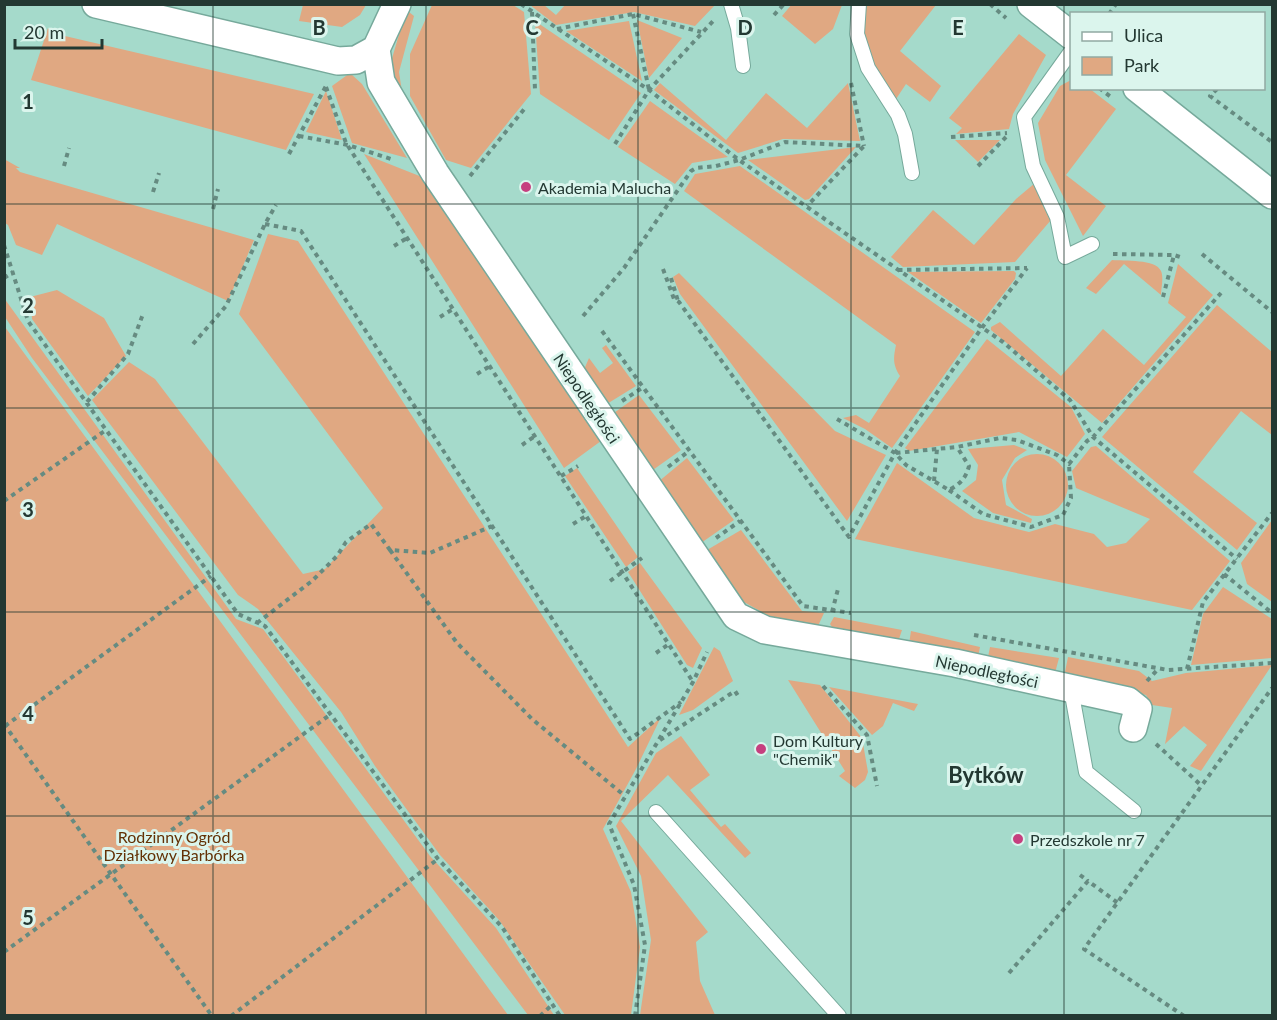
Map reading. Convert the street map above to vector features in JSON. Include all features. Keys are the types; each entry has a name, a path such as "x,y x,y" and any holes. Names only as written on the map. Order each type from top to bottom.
{"street":[{"path":"96,4 338,61 356,60 376,49 397,4"},
{"path":"1031,4 1070,35"},
{"name":"Niepodległości","path":"376,49 381,82 435,173 736,616 765,630 955,663 1128,701 1138,709 1144,735"},
{"path":"1140,90 1272,195"}],"lane":[{"path":"731,4 738,28 743,66"},
{"path":"859,4 857,34 868,68 898,115 905,134 912,173"},
{"path":"1070,51 1024,117 1033,166 1057,218 1065,257 1092,244"},
{"path":"1071,689 1086,772 1134,811"},
{"path":"656,812 839,1016"}],"path":[{"path":"521,4 649,90 739,160 1003,342 1070,400 1093,437 1237,559"},
{"path":"774,15 784,4"},
{"path":"532,12 535,90"},
{"path":"557,29 633,14 701,32 649,90 615,144"},
{"path":"633,14 649,90"},
{"path":"851,82 864,146"},
{"path":"290,154 326,87 348,145 693,682"},
{"path":"1216,90 1210,96 1272,142"},
{"path":"467,180 526,107"},
{"path":"951,137 1011,132 978,166"},
{"path":"299,136 348,145"},
{"path":"583,316 624,268 691,171 696,168 739,160 785,142 864,146"},
{"path":"807,206 864,146"},
{"path":"64,166 69,148"},
{"path":"153,192 159,173"},
{"path":"213,209 218,189"},
{"path":"193,344 226,306 276,205"},
{"path":"265,224 301,231 630,740 681,702"},
{"path":"394,246 407,238"},
{"path":"4,245 28,321 238,614 265,626 438,859 502,927 560,1016"},
{"path":"1113,254 1180,257"},
{"path":"1202,254 1272,312"},
{"path":"1163,297 1174,255"},
{"path":"671,278 679,302 849,537 895,453 981,329 1027,268 897,270"},
{"path":"663,269 674,299 679,302"},
{"path":"4,278 13,272"},
{"path":"837,419 895,453 906,465 949,490 983,514 1031,527 1063,515 1071,498 1069,464 1087,441 1221,293"},
{"path":"440,317 453,309"},
{"path":"87,402 128,354 142,314"},
{"path":"602,331 802,606 854,614"},
{"path":"477,374 490,366"},
{"path":"4,501 106,430"},
{"path":"522,445 535,436"},
{"path":"895,453 957,447 1000,438 1017,440 1057,455 1069,464"},
{"path":"949,490 966,476 969,466 957,447"},
{"path":"933,481 937,449"},
{"path":"561,476 578,466"},
{"path":"1186,669 1203,602 1272,513"},
{"path":"573,524 586,516"},
{"path":"257,623 312,581 337,556 346,542 371,524 456,643 532,718 626,796"},
{"path":"390,550 430,553 492,526"},
{"path":"610,581 642,558"},
{"path":"1224,574 1272,613"},
{"path":"211,576 5,725 212,1016"},
{"path":"833,610 838,589"},
{"path":"965,634 1168,670 1272,663"},
{"path":"656,652 669,644"},
{"path":"635,1016 645,945 644,934 634,885 609,824 693,682 707,652"},
{"path":"823,686 867,735 877,786"},
{"path":"1184,1016 1084,949 1272,688"},
{"path":"657,742 735,691 740,699"},
{"path":"4,952 331,714"},
{"path":"1144,735 1202,786"},
{"path":"231,1016 438,859"},
{"path":"1080,875 1118,903"},
{"path":"1009,973 1088,881"},
{"path":"540,1016 553,1004"}],"green space":[{"path":"303,4 366,5 360,15 342,27 299,21"},
{"path":"792,4 842,5 833,29 815,44 782,16"},
{"path":"432,5 513,5 524,12 531,94 471,168 446,160 410,96 410,54"},
{"path":"530,5 544,5 556,15 565,5 715,5 695,26 634,12 556,25"},
{"path":"864,5 936,5 900,51 941,86 930,102 906,84 894,102 872,65 861,33"},
{"path":"409,12 414,16 399,72 403,98 388,72 403,21"},
{"path":"637,20 682,38 649,78"},
{"path":"535,21 641,93 609,140 540,94"},
{"path":"629,21 642,81 566,31"},
{"path":"48,28 52,33 314,94 286,150 31,80"},
{"path":"1019,34 1046,55 1013,114 1009,129 956,134 962,128 949,118"},
{"path":"350,73 362,84 407,158 352,143 332,86"},
{"path":"1070,81 1070,90 1091,90 1116,109 1066,175 1106,206 1083,236 1045,160 1038,123 1060,86"},
{"path":"660,83 726,140 766,93 807,128 848,83 860,141 783,139 738,153 654,90"},
{"path":"326,91 342,140 306,132"},
{"path":"650,101 728,157 692,163 675,184 618,147"},
{"path":"955,140 1000,140 978,162"},
{"path":"856,147 809,199 805,200 748,160"},
{"path":"364,154 422,177 601,441 564,468"},
{"path":"4,159 20,168 16,168 20,172 254,240 228,301 57,224 42,255 16,245 5,223"},
{"path":"740,166 975,332 892,448 865,429 843,418 856,415 869,423 900,376 894,362 896,345 684,191 695,174"},
{"path":"1035,183 1051,220 1015,262 903,267 891,257 933,210 974,245 1016,199"},
{"path":"268,234 298,241 628,747 661,717 603,829 631,892 640,947 631,1015 565,1015 499,920 440,855 375,766 341,712 258,609 238,595 92,400 129,362 155,379 303,574 325,569 383,508 239,314"},
{"path":"1112,260 1153,264 1158,267 1162,277 1161,295 1124,264 1096,294 1086,288"},
{"path":"1178,264 1213,295 1102,423 991,330 991,327 1000,322 1061,376 1103,329 1144,365 1186,317 1168,303"},
{"path":"1014,271 1015,279 981,323 908,272"},
{"path":"679,273 835,431 886,455 847,521 680,294 673,277"},
{"path":"57,290 104,318 126,356 88,396 32,319 30,297"},
{"path":"4,298 236,619 263,629 430,856 496,928 554,1015 528,1015 32,358 5,317"},
{"path":"1217,305 1272,352 1272,435 1241,411 1193,472 1257,523 1237,550 1102,437"},
{"name":"Rodzinny Ogród Działkowy Barbórka","path":"5,327 508,1015 5,1015"},
{"path":"987,339 1071,407 1085,434 1067,457 1019,432 909,451 905,448"},
{"path":"606,345 636,386 602,407 583,372 589,358 600,373 613,363 602,348"},
{"path":"639,395 681,450 650,472 611,415"},
{"path":"1014,445 1027,450 1015,458 1002,480 1006,505 1032,519 1031,523 993,513 962,491 976,480 978,465 968,449"},
{"path":"1096,446 1230,561 1192,610 855,539 897,463 974,518 1029,532 1055,524 1094,534 1107,547 1126,543 1150,519 1076,488 1072,471 1091,447"},
{"path":"1031,454 1043,454 1059,463 1066,473 1068,485 1066,497 1059,507 1043,516 1031,516 1020,511 1011,502 1006,491 1006,479 1011,468 1020,459"},
{"path":"687,458 734,520 701,543 658,482"},
{"path":"577,468 638,557 626,567 565,476"},
{"path":"1272,520 1272,602 1247,584 1241,563"},
{"path":"741,530 802,611 824,613 818,626 776,620 744,602 707,550"},
{"path":"640,563 702,648 693,668 687,665 628,572"},
{"path":"1223,587 1272,619 1272,658 1191,665 1203,614"},
{"path":"834,617 902,630 898,642 834,630 830,624"},
{"path":"911,631 980,647 978,657 909,644"},
{"path":"714,647 720,651 733,681 693,710 679,715"},
{"path":"990,647 1059,658 1055,673 987,662"},
{"path":"1068,657 1139,671 1152,681 1186,673 1272,665 1201,771 1190,766 1207,745 1184,726 1165,744 1172,708 1152,705 1146,695 1064,677"},
{"path":"788,680 820,685 862,738 868,772 865,780 855,788 839,776 845,771"},
{"path":"829,687 918,704 914,711 893,703 883,726 872,735"},
{"path":"681,736 710,775 690,790 721,827 725,824 751,853 745,858 668,775 621,821 708,932 696,942 700,981 715,1015 640,1015 651,940 641,876 616,826 656,753"}],"place":[{"name":"Akademia Malucha","path":"526,187"},
{"name":"Dom Kultury \"Chemik\"","path":"761,749"},
{"name":"Przedszkole nr 7","path":"1018,839"}],"district":[{"name":"Bytków","path":"986,774"}]}
